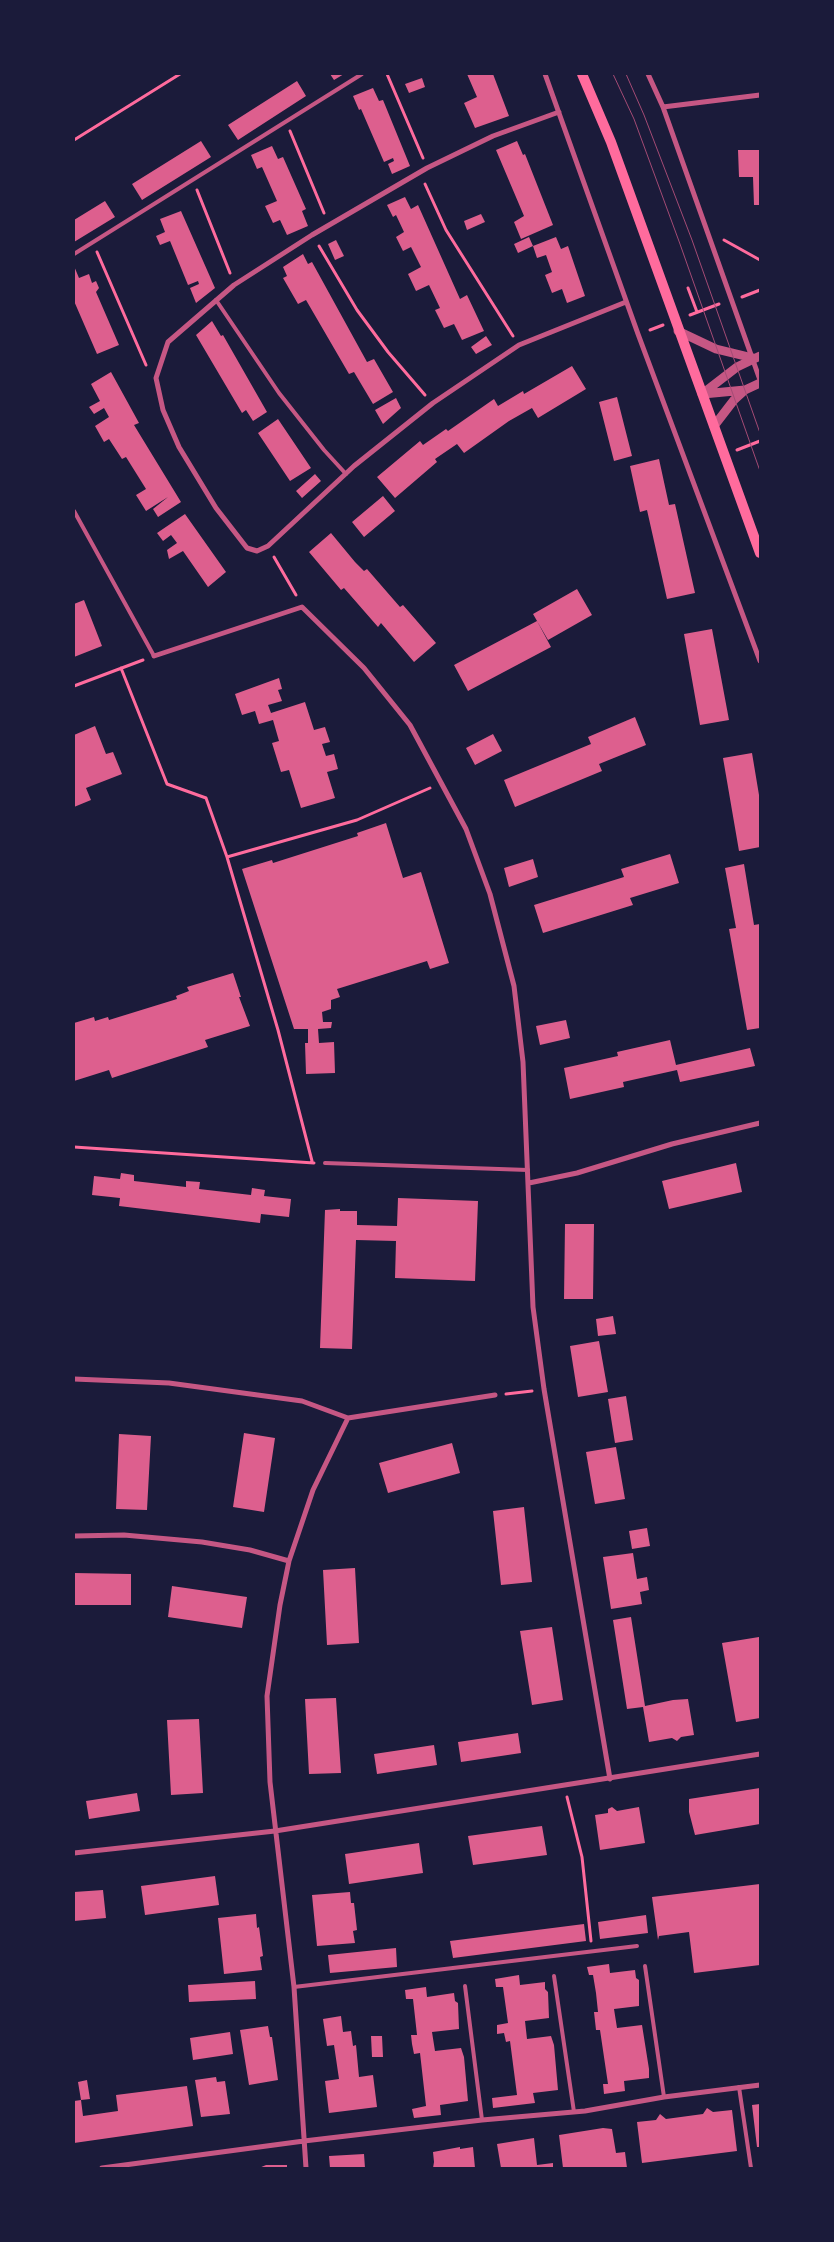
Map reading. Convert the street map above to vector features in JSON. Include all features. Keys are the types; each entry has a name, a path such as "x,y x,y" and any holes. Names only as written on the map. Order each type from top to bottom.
{"main road":[{"path":"582,74 611,142 678,331 760,552"}],"street":[{"path":"545,74 626,302 760,661"},
{"path":"648,74 663,107 756,357 760,382 745,390 734,400 714,426"},
{"path":"663,107 760,95"},
{"path":"559,112 493,136 419,172 312,234 234,285 168,342 156,378 163,410 179,446 216,508 247,548 257,550 268,546 346,474 432,403 519,344 626,302"},
{"path":"678,331 716,349 756,357"},
{"path":"702,394 725,375 756,357"},
{"path":"702,394 745,390"},
{"path":"154,656 302,607 364,668 410,725 466,830 490,894 514,986 523,1062 533,1307 544,1389 610,1779"},
{"path":"529,1183 576,1173 672,1144 760,1124"},
{"path":"74,1379 169,1383 302,1401 348,1418 495,1395"},
{"path":"306,2168 294,1987 270,1782 267,1696 280,1605 289,1561 312,1490 348,1418"},
{"path":"74,1536 124,1535 202,1542 250,1550 289,1561"},
{"path":"74,1853 275,1832 760,1754"},
{"path":"102,2168 304,2141 482,2120 574,2112 664,2097 760,2085"}],"lane":[{"path":"74,254 362,74"},
{"path":"216,300 279,393 324,450 346,474"},
{"path":"74,512 154,656"},
{"path":"325,1163 528,1170"},
{"path":"294,1987 638,1946"},
{"path":"645,1966 664,2097"},
{"path":"554,1976 574,2112"},
{"path":"465,1986 482,2120"},
{"path":"739,2087 751,2168"}],"path":[{"path":"74,140 180,74"},
{"path":"387,74 428,168"},
{"path":"286,121 329,225"},
{"path":"419,172 446,230 519,344"},
{"path":"193,180 234,285"},
{"path":"708,231 760,260"},
{"path":"312,234 357,310 388,352 432,403"},
{"path":"93,242 143,361 156,378"},
{"path":"688,288 697,312"},
{"path":"746,295 760,290"},
{"path":"268,546 302,607"},
{"path":"74,686 154,656"},
{"path":"121,668 167,784 206,798 227,858 278,1030 313,1163"},
{"path":"227,858 357,820 442,783"},
{"path":"74,1147 325,1163"},
{"path":"495,1395 544,1389"},
{"path":"565,1786 582,1857 593,1951"}],"building":[{"path":"330,74 344,74 334,80"},
{"path":"467,74 493,74 509,116 475,128 464,103 477,97"},
{"path":"422,78 425,87 409,93 405,84"},
{"path":"297,81 306,96 238,140 228,125"},
{"path":"373,88 379,101 383,100 410,166 392,174 388,164 394,161 393,158 384,162 361,109 359,110 353,96"},
{"path":"201,141 211,157 142,200 132,184"},
{"path":"517,141 523,155 525,154 553,225 521,239 514,222 524,216 496,150"},
{"path":"272,146 278,159 283,157 306,209 302,211 308,226 287,235 280,220 273,223 265,206 277,201 262,167 257,169 251,155"},
{"path":"738,150 760,150 760,205 754,205 753,177 739,177"},
{"path":"405,197 411,209 418,205 460,299 467,295 484,331 462,340 454,324 444,328 435,310 440,308 429,285 416,291 408,274 421,267 411,247 403,251 396,237 404,232 396,215 393,217 387,205"},
{"path":"105,201 115,217 74,242 74,220"},
{"path":"181,211 215,288 196,303 190,288 199,284 198,281 188,285 170,241 160,245 156,236 165,232 160,219"},
{"path":"481,214 485,222 467,230 464,221"},
{"path":"529,237 533,246 518,253 514,244"},
{"path":"556,237 561,249 568,246 585,296 567,303 562,289 552,293 545,275 552,272 546,255 537,258 533,246"},
{"path":"336,240 344,256 335,260 328,244"},
{"path":"303,254 308,264 312,262 367,362 374,359 393,392 373,404 354,372 349,374 306,300 298,304 283,278 287,276 283,267"},
{"path":"74,266 79,278 89,274 92,283 96,281 99,288 96,292 119,345 97,354 74,301"},
{"path":"212,321 221,336 223,335 267,412 253,421 246,410 242,413 196,335"},
{"path":"486,336 492,345 476,354 471,347"},
{"path":"572,366 586,389 538,418 532,408 509,421 464,453 457,444 435,459 437,462 395,498 377,477 420,441 423,445 446,429 448,431 494,399 498,406 523,391 524,394"},
{"path":"111,372 139,423 134,425 181,502 158,517 153,509 168,497 146,511 136,495 146,489 126,457 122,459 109,439 104,442 95,426 109,417 104,408 94,414 89,407 100,401 91,384"},
{"path":"617,397 632,456 614,461 599,402"},
{"path":"396,398 401,408 383,424 375,410"},
{"path":"278,419 311,468 290,481 258,433"},
{"path":"659,459 669,505 675,504 695,593 667,599 647,510 640,512 630,466"},
{"path":"315,474 321,481 302,498 296,491"},
{"path":"383,496 395,511 364,537 352,522"},
{"path":"185,514 226,572 208,587 183,551 169,559 167,550 177,543 171,535 163,541 157,533"},
{"path":"331,533 355,562 364,571 367,569 400,607 403,605 436,643 414,662 381,623 378,627 344,588 341,590 309,552"},
{"path":"577,589 592,615 548,640 533,614"},
{"path":"84,600 102,646 74,657 74,604"},
{"path":"537,621 551,647 468,691 454,665"},
{"path":"712,629 729,720 700,725 684,634"},
{"path":"279,678 282,689 278,690 282,701 268,705 271,713 305,702 314,730 325,727 330,742 322,744 326,756 334,754 338,769 327,772 335,798 301,808 289,770 281,772 272,743 279,741 273,720 259,724 255,711 242,715 235,694"},
{"path":"635,717 646,745 599,764 602,771 515,807 504,780 591,744 588,737"},
{"path":"95,726 106,754 113,752 122,774 86,788 91,800 74,807 74,735"},
{"path":"493,734 502,751 475,765 466,748"},
{"path":"752,753 760,801 760,847 739,851 723,758"},
{"path":"386,823 403,878 421,872 449,963 430,969 427,961 337,989 340,997 331,1000 331,1009 322,1012 323,1022 332,1022 331,1028 318,1029 319,1043 334,1042 335,1073 306,1074 305,1043 308,1043 308,1029 294,1029 242,869 272,860 273,863 358,836 357,833"},
{"path":"670,854 679,883 630,898 633,905 543,933 534,905 624,877 621,869"},
{"path":"533,859 538,877 509,887 504,868"},
{"path":"744,864 754,925 760,924 760,1028 747,1030 729,929 736,928 725,868"},
{"path":"233,973 241,997 239,997 250,1026 205,1040 208,1047 112,1078 109,1070 74,1081 74,1023 94,1017 95,1021 108,1017 109,1020 177,999 176,996 189,991 187,987"},
{"path":"566,1020 570,1038 540,1045 536,1026"},
{"path":"670,1040 676,1065 750,1048 755,1066 680,1082 677,1070 623,1082 624,1087 570,1099 564,1068 618,1056 617,1052"},
{"path":"736,1163 742,1192 669,1209 662,1181"},
{"path":"121,1173 134,1175 134,1181 186,1187 186,1181 200,1182 199,1189 251,1195 252,1188 265,1190 264,1196 291,1199 289,1217 261,1214 260,1223 119,1206 120,1198 92,1195 94,1176 120,1179"},
{"path":"398,1198 478,1201 475,1281 395,1278 396,1241 356,1240 352,1349 320,1348 325,1210 357,1211 357,1225 397,1226"},
{"path":"565,1224 594,1224 593,1299 564,1299"},
{"path":"613,1316 616,1334 598,1336 596,1319"},
{"path":"599,1341 608,1392 578,1397 570,1346"},
{"path":"626,1396 633,1440 615,1443 608,1399"},
{"path":"244,1433 275,1438 264,1512 233,1507"},
{"path":"119,1434 151,1436 147,1510 116,1509"},
{"path":"452,1443 460,1473 388,1493 379,1463"},
{"path":"616,1447 625,1499 595,1504 586,1452"},
{"path":"524,1507 532,1582 501,1585 493,1511"},
{"path":"647,1528 650,1546 632,1549 629,1531"},
{"path":"633,1553 637,1579 647,1577 649,1590 640,1592 642,1604 611,1609 603,1557"},
{"path":"355,1568 359,1643 327,1645 323,1570"},
{"path":"74,1573 131,1574 131,1605 74,1605"},
{"path":"172,1586 247,1597 242,1628 168,1617"},
{"path":"631,1617 645,1706 688,1699 694,1735 681,1737 677,1741 672,1738 649,1742 643,1707 627,1709 613,1620"},
{"path":"552,1627 563,1700 532,1705 520,1631"},
{"path":"759,1637 760,1718 736,1722 722,1643"},
{"path":"336,1698 341,1773 309,1774 305,1699"},
{"path":"199,1719 203,1793 171,1795 167,1720"},
{"path":"518,1733 521,1753 461,1762 458,1742"},
{"path":"434,1745 437,1765 377,1774 374,1754"},
{"path":"760,1788 760,1824 695,1835 689,1812 689,1799"},
{"path":"137,1793 140,1811 89,1819 86,1801"},
{"path":"612,1807 617,1811 639,1807 645,1843 600,1850 595,1815 608,1813 608,1809"},
{"path":"542,1826 547,1855 473,1865 468,1836"},
{"path":"419,1843 423,1873 349,1884 345,1854"},
{"path":"215,1876 219,1905 145,1915 141,1886"},
{"path":"760,1884 760,1965 694,1973 689,1932 659,1936 658,1940 652,1897"},
{"path":"103,1890 106,1918 74,1921 74,1892"},
{"path":"350,1892 351,1903 354,1903 357,1930 353,1931 355,1943 317,1946 312,1895"},
{"path":"256,1914 263,1956 260,1957 262,1970 224,1974 218,1918"},
{"path":"646,1915 648,1933 600,1939 598,1922"},
{"path":"584,1924 586,1941 453,1958 450,1941"},
{"path":"396,1948 397,1967 330,1973 328,1955"},
{"path":"609,1964 610,1973 635,1970 636,1978 639,1980 639,2006 614,2009 617,2028 642,2025 649,2078 624,2081 625,2091 604,2094 603,2084 608,2084 600,2030 596,2030 594,2012 598,2012 596,1993 593,1975 589,1975 587,1967"},
{"path":"519,1975 520,1985 545,1982 545,1989 548,1992 549,2018 525,2021 527,2039 551,2036 554,2045 558,2090 533,2093 535,2103 493,2108 492,2098 517,2095 510,2041 506,2042 504,2033 497,2034 497,2025 508,2023 503,1987 496,1987 495,1979"},
{"path":"255,1981 256,1999 189,2002 188,1985"},
{"path":"426,1987 427,1997 454,1993 455,2001 458,2003 459,2029 432,2032 435,2051 461,2048 464,2057 468,2101 440,2105 441,2115 414,2118 412,2109 426,2106 420,2053 414,2054 412,2044 411,2035 417,2035 413,1999 406,1999 405,1990"},
{"path":"341,2016 343,2032 351,2031 353,2046 356,2045 359,2077 373,2075 377,2107 329,2113 325,2081 339,2079 334,2045 327,2046 323,2019"},
{"path":"268,2026 270,2037 272,2037 278,2080 249,2085 240,2030"},
{"path":"230,2032 233,2054 193,2060 190,2038"},
{"path":"371,2036 382,2036 383,2057 372,2057"},
{"path":"216,2077 217,2082 225,2081 230,2114 201,2117 195,2080"},
{"path":"87,2080 90,2099 81,2100 78,2082"},
{"path":"187,2086 193,2126 74,2143 74,2101 81,2100 83,2116 118,2111 116,2095"},
{"path":"760,2104 760,2147 757,2147 752,2105"},
{"path":"707,2108 713,2112 732,2110 737,2151 642,2163 637,2122 656,2120 660,2114 666,2119 703,2114"},
{"path":"603,2128 612,2129 616,2153 625,2152 627,2168 563,2168 559,2135"},
{"path":"534,2138 537,2165 553,2163 553,2168 501,2168 497,2144"},
{"path":"460,2147 460,2149 473,2147 475,2168 433,2168 433,2152"},
{"path":"364,2154 365,2168 330,2168 329,2156"},
{"path":"266,2165 287,2165 287,2168 259,2168"}],"tram line":[{"path":"613,74 634,119 760,471"},
{"path":"626,74 644,115 692,240 760,433"}]}
